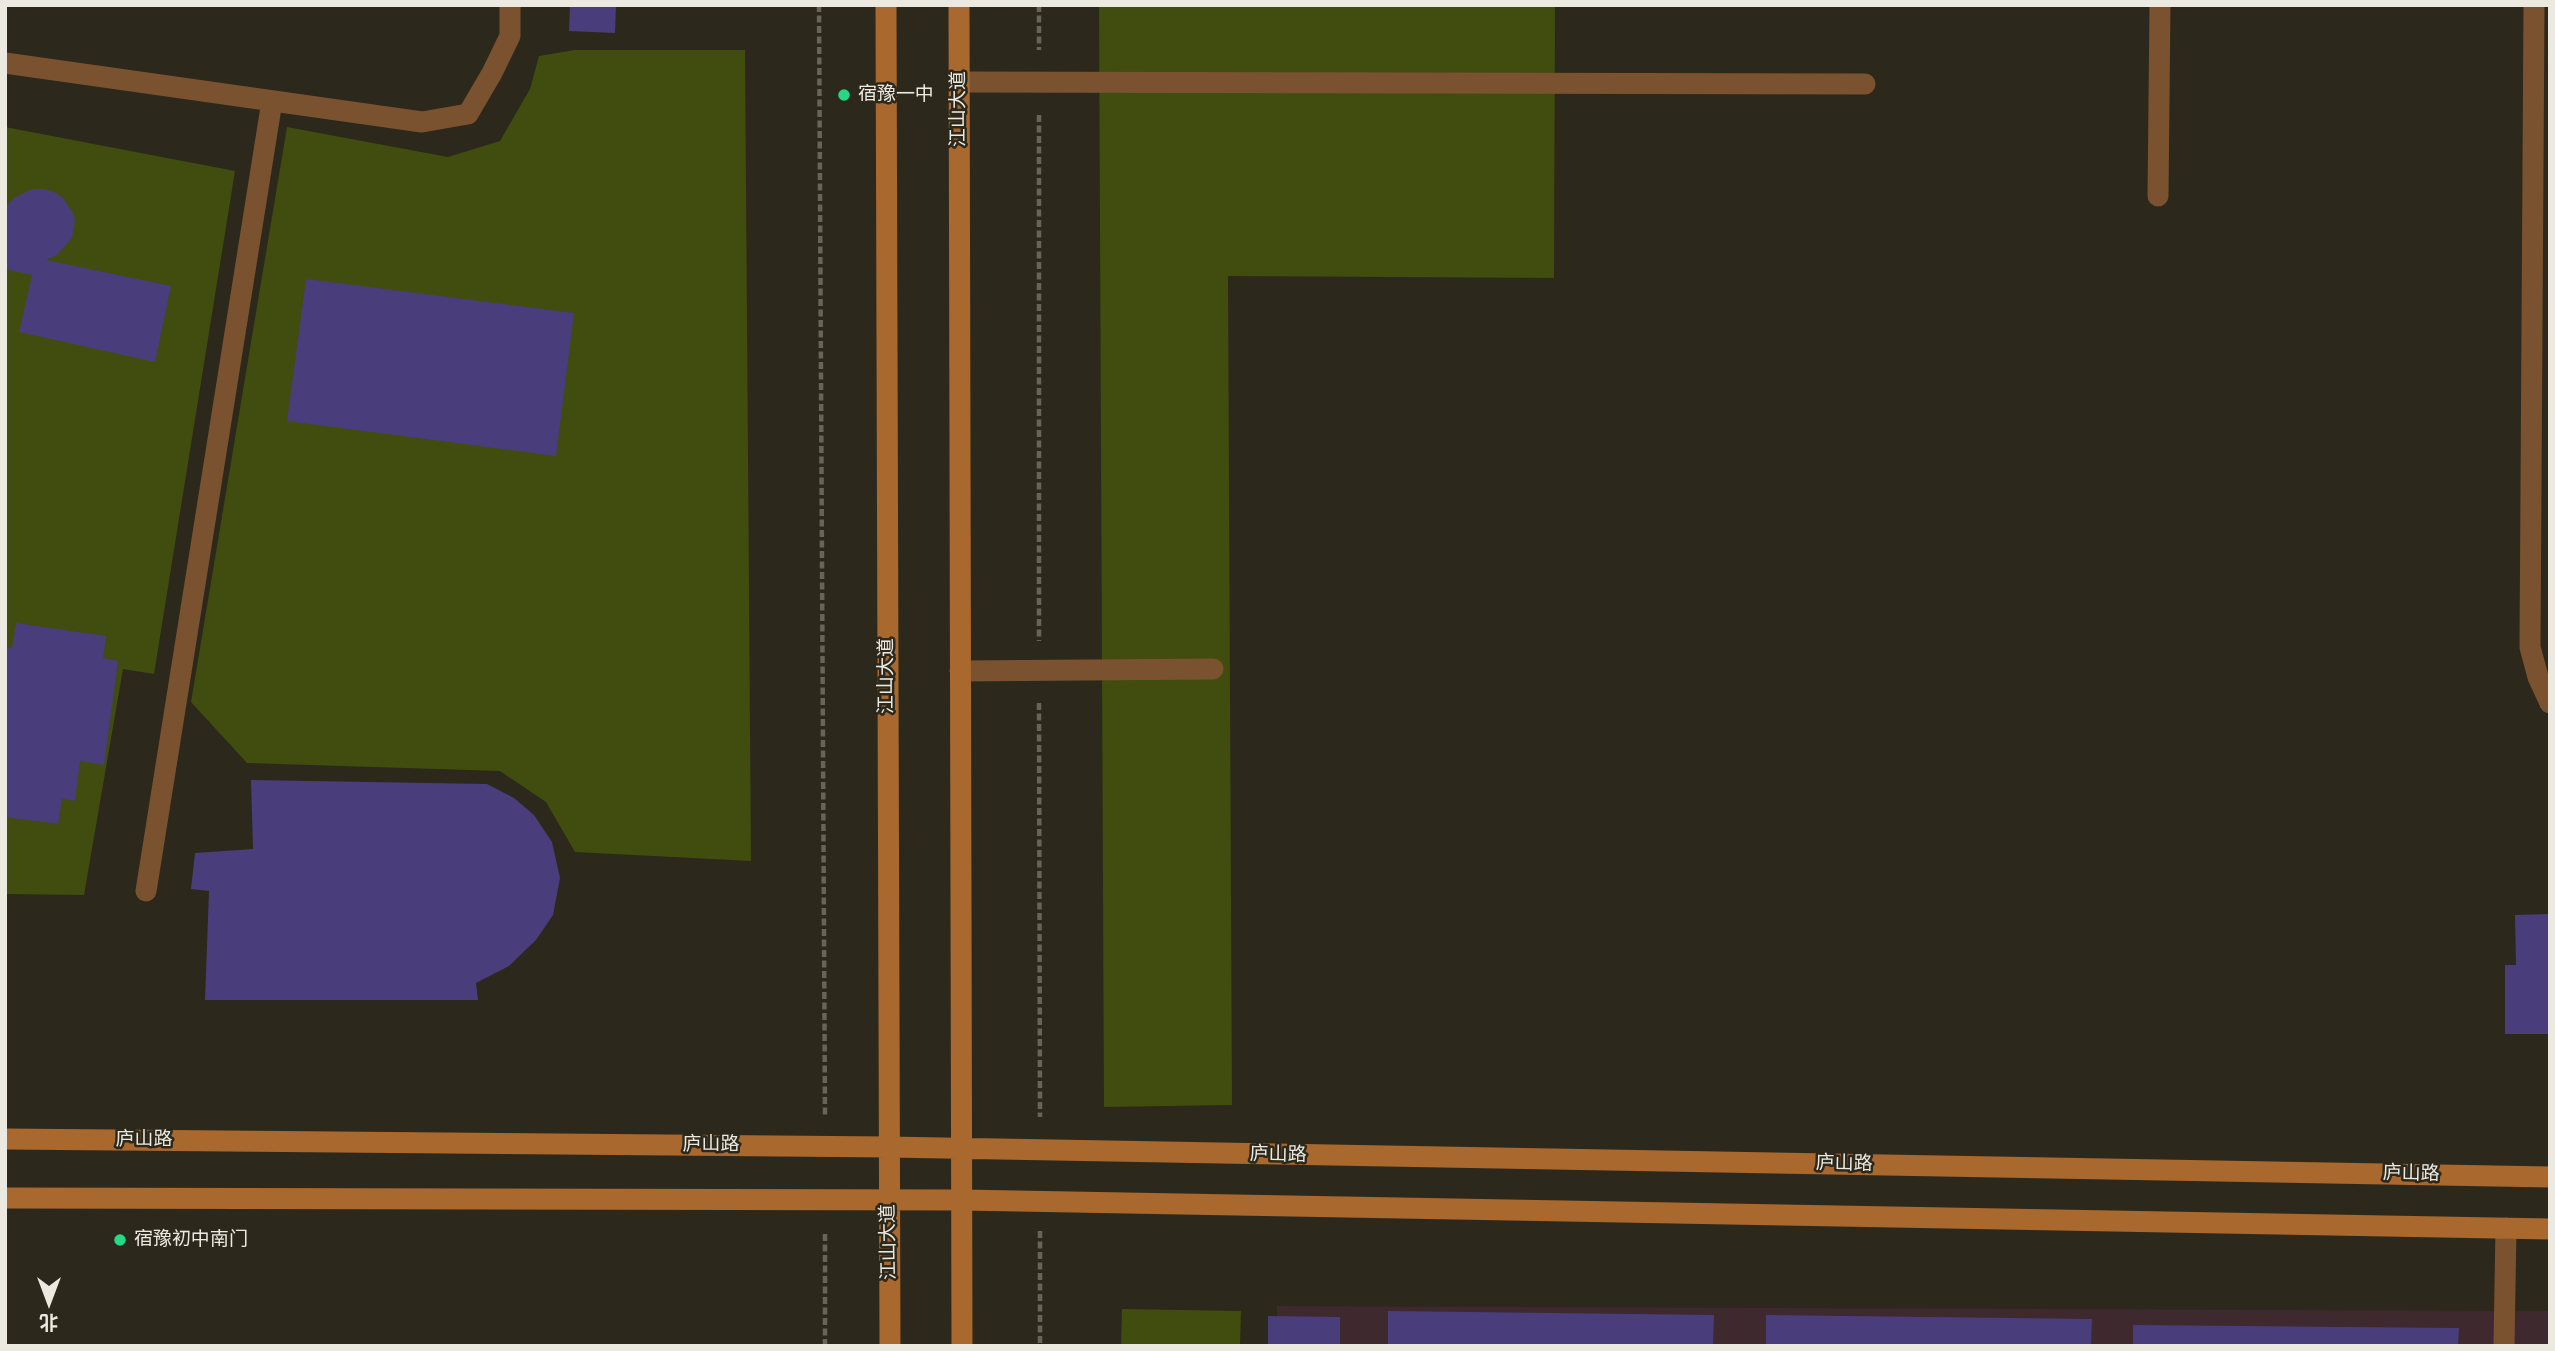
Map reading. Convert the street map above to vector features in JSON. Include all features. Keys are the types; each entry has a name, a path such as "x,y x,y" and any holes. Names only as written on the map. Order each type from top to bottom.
{"street":[{"path":"5,63 422,122 468,114 492,74 510,36 510,5"},
{"name":"江山大道","path":"886,5 890,1346"},
{"name":"江山大道","path":"959,5 962,1346"},
{"path":"2158,196 2160,5"},
{"path":"2534,5 2540,531 2530,647 2538,677 2550,703"},
{"path":"959,82 1865,84"},
{"path":"146,891 272,101"},
{"path":"960,671 1213,669"},
{"name":"庐山路","path":"5,1139 825,1146 2550,1177"},
{"path":"5,1198 888,1199 2550,1229"},
{"path":"2504,1346 2506,1228"}],"path":[{"path":"819,5 825,1146"},
{"path":"825,1199 825,1346"}],"shaded area":[{"path":"1277,1306 2550,1311 2550,1346 1277,1346"}],"green space":[{"path":"1099,5 1555,5 1554,278 1228,276 1232,1105 1104,1107"},
{"path":"575,50 745,50 751,861 575,852 546,802 500,771 247,763 191,702 287,127 448,157 500,141 530,89 539,56"},
{"path":"5,127 235,171 154,674 123,669 84,895 5,894"},
{"path":"1122,1309 1241,1311 1240,1346 1121,1346"}],"building":[{"path":"570,5 616,5 615,33 569,31"},
{"path":"32,189 45,189 63,198 75,221 72,238 57,255 46,260 171,286 155,362 19,332 32,275 5,269 5,204 8,205 14,198"},
{"path":"306,279 574,313 556,456 287,421"},
{"path":"16,623 106,636 103,658 118,661 104,765 80,761 75,801 62,799 58,824 5,817 5,647 12,648"},
{"path":"251,780 487,784 514,798 534,815 552,842 560,878 553,915 536,940 509,966 476,983 478,1000 205,1000 209,891 191,889 195,853 253,849"},
{"path":"2550,914 2550,1034 2505,1034 2505,965 2516,965 2515,915"},
{"path":"1388,1311 1714,1315 1713,1346 1388,1346"},
{"path":"1766,1315 2092,1319 2091,1346 1766,1346"},
{"path":"1268,1316 1340,1317 1340,1346 1268,1346"},
{"path":"2133,1325 2459,1328 2458,1346 2133,1346"}],"place":[{"name":"宿豫一中","path":"844,95"},
{"name":"宿豫初中南门","path":"120,1240"}]}
